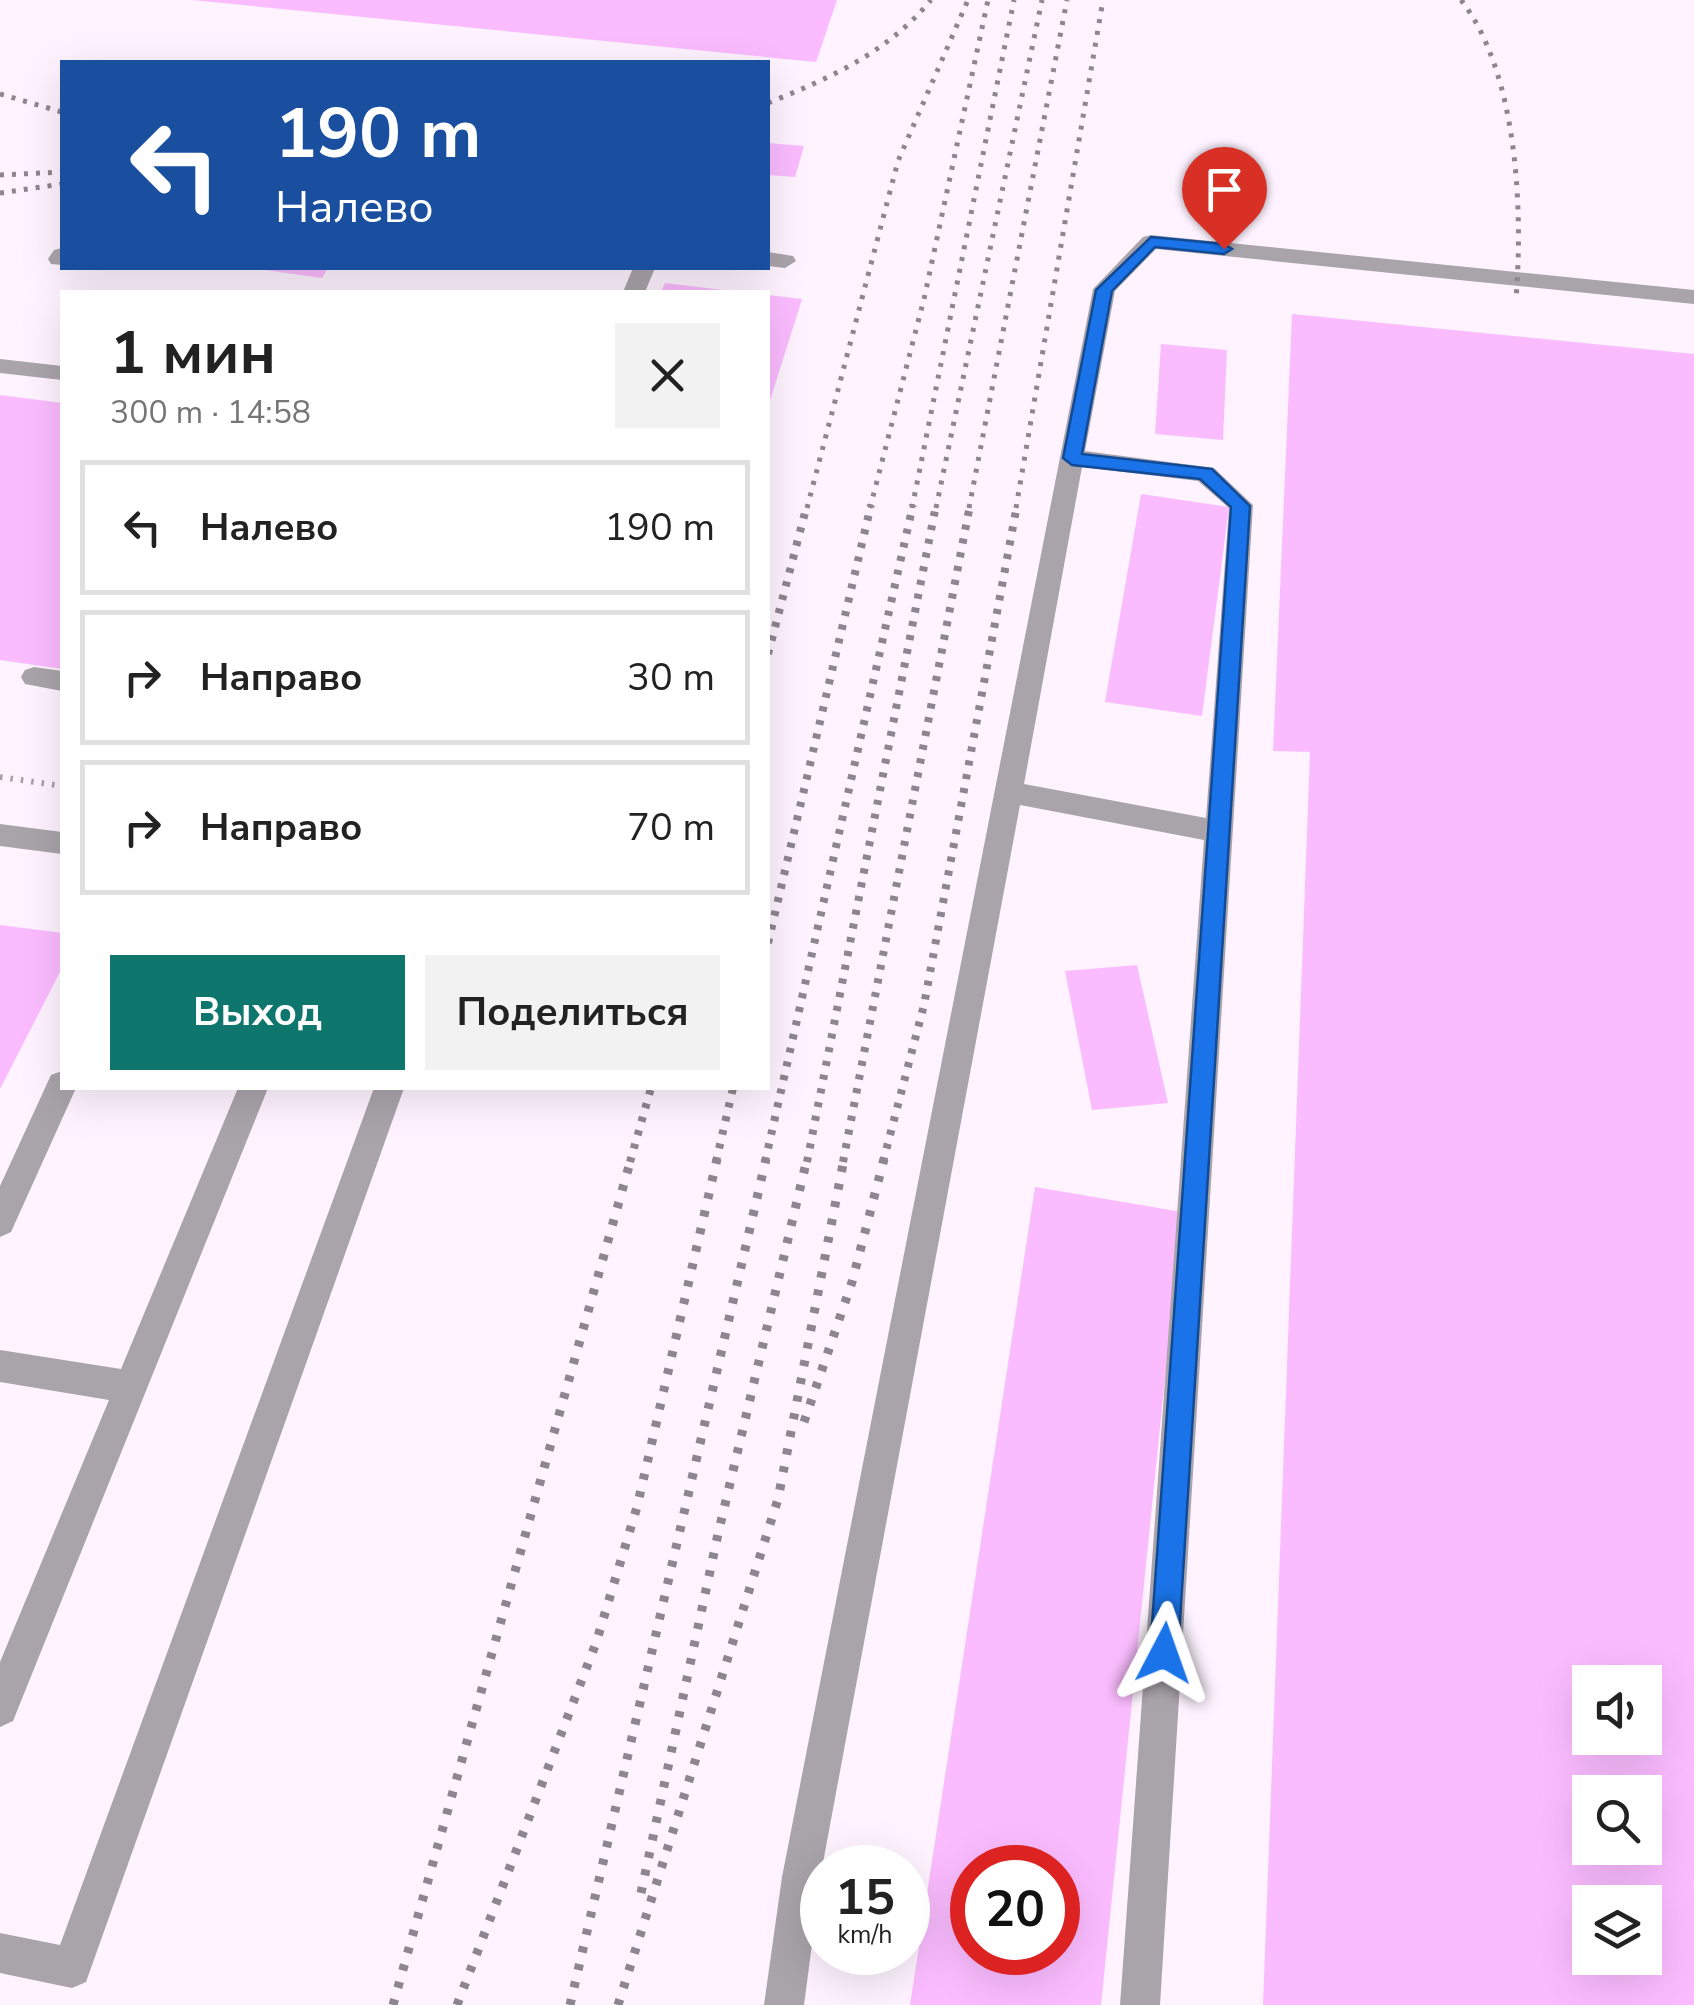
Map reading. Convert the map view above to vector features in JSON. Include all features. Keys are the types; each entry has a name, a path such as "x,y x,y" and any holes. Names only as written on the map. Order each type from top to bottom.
{"lane":[{"path":"784,2005 802,1877 1104,290 1151,242 1694,297"},
{"path":"0,366 60,373"},
{"path":"1072,458 1206,474 1241,506 1140,2005"},
{"path":"34,677 60,681"},
{"path":"1008,792 1219,832"},
{"path":"0,835 60,842"},
{"path":"0,1222 60,1088"},
{"path":"0,1708 252,1090"},
{"path":"0,1953 72,1968 388,1090"},
{"path":"0,1366 131,1387"}],"path":[{"path":"0,777 60,786"}],"building":[{"path":"192,0 837,0 816,62"},
{"path":"770,143 804,146 795,177 770,175"},
{"path":"264,270 327,270 322,278"},
{"path":"665,283 723,290 662,290"},
{"path":"770,295 802,299 770,401"},
{"path":"1292,314 1694,354 1694,2005 1263,2005 1310,752 1273,751"},
{"path":"1161,344 1227,350 1223,440 1155,434"},
{"path":"0,395 60,403 60,669 0,660"},
{"path":"1141,494 1229,507 1202,716 1105,702"},
{"path":"0,925 60,933 60,972 0,1089"},
{"path":"1137,965 1168,1103 1092,1110 1065,971"},
{"path":"1035,1187 1182,1212 1101,2005 910,2005 915,1975 930,1975 930,1874"}],"railway":[{"path":"770,102 856,62 896,35 931,0"},
{"path":"807,508 898,161 968,0"},
{"path":"870,508 924,299 988,0"},
{"path":"912,508 1014,0"},
{"path":"936,508 1042,0"},
{"path":"969,508 1067,0"},
{"path":"1016,508 1103,0"},
{"path":"1461,0 1495,65 1505,103 1517,185 1516,299"},
{"path":"0,94 60,111"},
{"path":"0,175 60,172"},
{"path":"0,193 60,184"},
{"path":"770,646 807,505"},
{"path":"770,934 871,505"},
{"path":"765,1162 913,505"},
{"path":"807,1162 936,505"},
{"path":"843,1162 970,505"},
{"path":"883,1162 924,1005 1017,505"},
{"path":"630,1162 650,1090"},
{"path":"716,1162 733,1090"},
{"path":"393,2005 631,1159"},
{"path":"457,2005 596,1643 637,1507 717,1159"},
{"path":"570,2005 766,1159"},
{"path":"641,1893 718,1534 807,1159"},
{"path":"618,2005 778,1499 844,1159"},
{"path":"804,1422 852,1282 884,1159"}],"route":[{"path":"1164,1653 1241,506 1206,474 1072,458 1104,290 1151,242 1224,249"}]}
